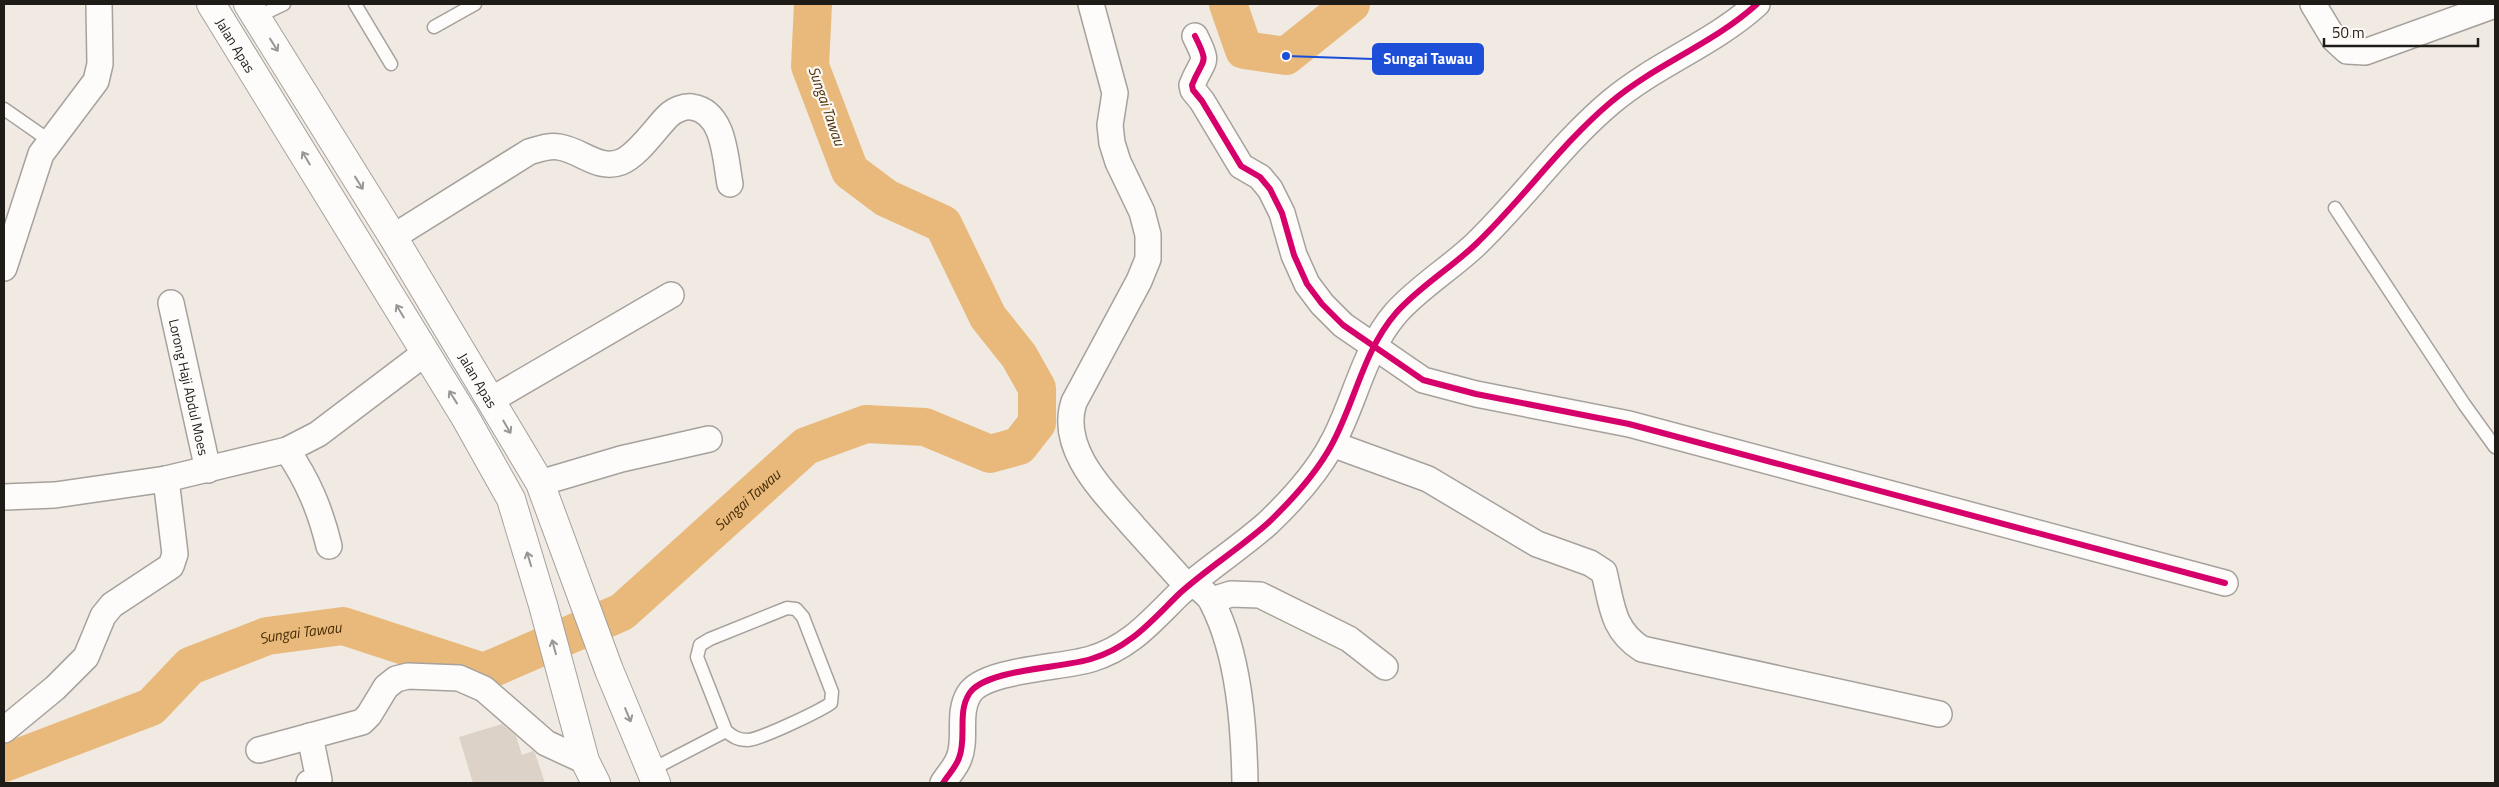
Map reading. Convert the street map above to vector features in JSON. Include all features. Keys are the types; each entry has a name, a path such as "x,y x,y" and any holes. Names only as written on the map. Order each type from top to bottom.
{"highway":[{"name":"Jalan Apas","path":"211,4 465,417 511,499 591,772"},
{"name":"Jalan Apas","path":"253,11 411,267 540,483 649,779"},
{"path":"411,267 415,285 431,328 430,345 425,353"}],"street":[{"path":"4,268 34,171 50,141 96,81 100,64 99,4"},
{"path":"1091,4 1115,93 1110,125 1112,143 1118,162 1142,212 1148,236 1148,259 1134,290 1074,402 1069,415 1076,446 1097,484 1191,585 1212,600 1231,654 1245,745 1246,783"},
{"path":"944,783 960,757 963,711 969,693 988,680 1038,668 1090,660 1116,648 1145,630 1191,585 1268,522 1309,480 1332,444 1374,347 1396,313 1477,244 1583,128 1610,103 1648,74 1715,37 1757,4"},
{"path":"2312,4 2334,39 2347,51 2365,52 2495,4"},
{"path":"1195,36 1205,57 1204,65 1192,85 1193,90 1202,101 1241,166 1260,177 1270,189 1282,213 1294,256 1307,284 1332,315 1374,347 1423,380 1476,394 1629,424 2225,582"},
{"path":"393,238 529,152 545,147 560,147 604,164 622,162 645,142 670,114 686,106 698,108 716,122 722,139 730,184"},
{"path":"491,400 671,295"},
{"name":"Lorong Haji Abdul Moes","path":"171,303 208,470"},
{"path":"4,497 55,495 166,479 287,450 318,434 425,353"},
{"path":"540,483 621,459 709,440"},
{"path":"1332,444 1428,478 1537,544 1590,562 1604,572 1618,626 1629,640 1642,649 1939,714"},
{"path":"287,450 305,477 322,516 329,546"},
{"path":"4,730 55,688 86,657 102,616 112,605 171,566 175,554 166,479"},
{"path":"1212,600 1231,594 1260,595 1349,640 1385,667"},
{"path":"260,750 362,722 369,715 386,687 396,679 408,676 459,678 484,689 546,743 591,772"},
{"path":"309,783 319,780 310,736"}],"lane":[{"path":"253,11 284,4"},
{"path":"355,4 390,64"},
{"path":"434,27 475,4"},
{"path":"4,109 50,141"},
{"path":"2336,208 2464,404 2495,447"},
{"path":"787,608 796,609 803,617 832,692 831,703 820,711 749,740 735,738 726,731 697,658 700,645 710,638 787,608"},
{"path":"649,779 726,731"}],"building":[{"path":"502,724 516,736 522,755 533,751 535,753 545,783 473,783 459,737"}],"waterway":[{"name":"Sungai Tawau","path":"4,763 151,707 190,666 267,636 343,626 484,672 622,612 806,446 866,424 925,427 990,454 1019,446 1037,423 1037,388 1019,356 988,317 943,224 886,198 850,171 810,66 813,4"},
{"name":"Sungai Tawau","path":"1228,4 1244,50 1286,56 1351,4"}],"cycle path":[{"path":"943,783 959,758 965,701 977,686 990,679 1007,674 1091,659 1118,647 1140,632 1180,593 1268,523 1302,487 1325,457 1339,429 1367,360 1375,344 1396,313 1476,244 1575,136 1611,102 1647,76 1722,31 1757,4"},
{"path":"1195,36 1204,57 1192,85 1193,90 1202,101 1241,166 1260,177 1270,189 1282,213 1294,255 1307,284 1322,304 1343,325 1423,380 1476,394 1629,424 2225,583"}],"place":[{"name":"Sungai Tawau","path":"1286,56"}]}
